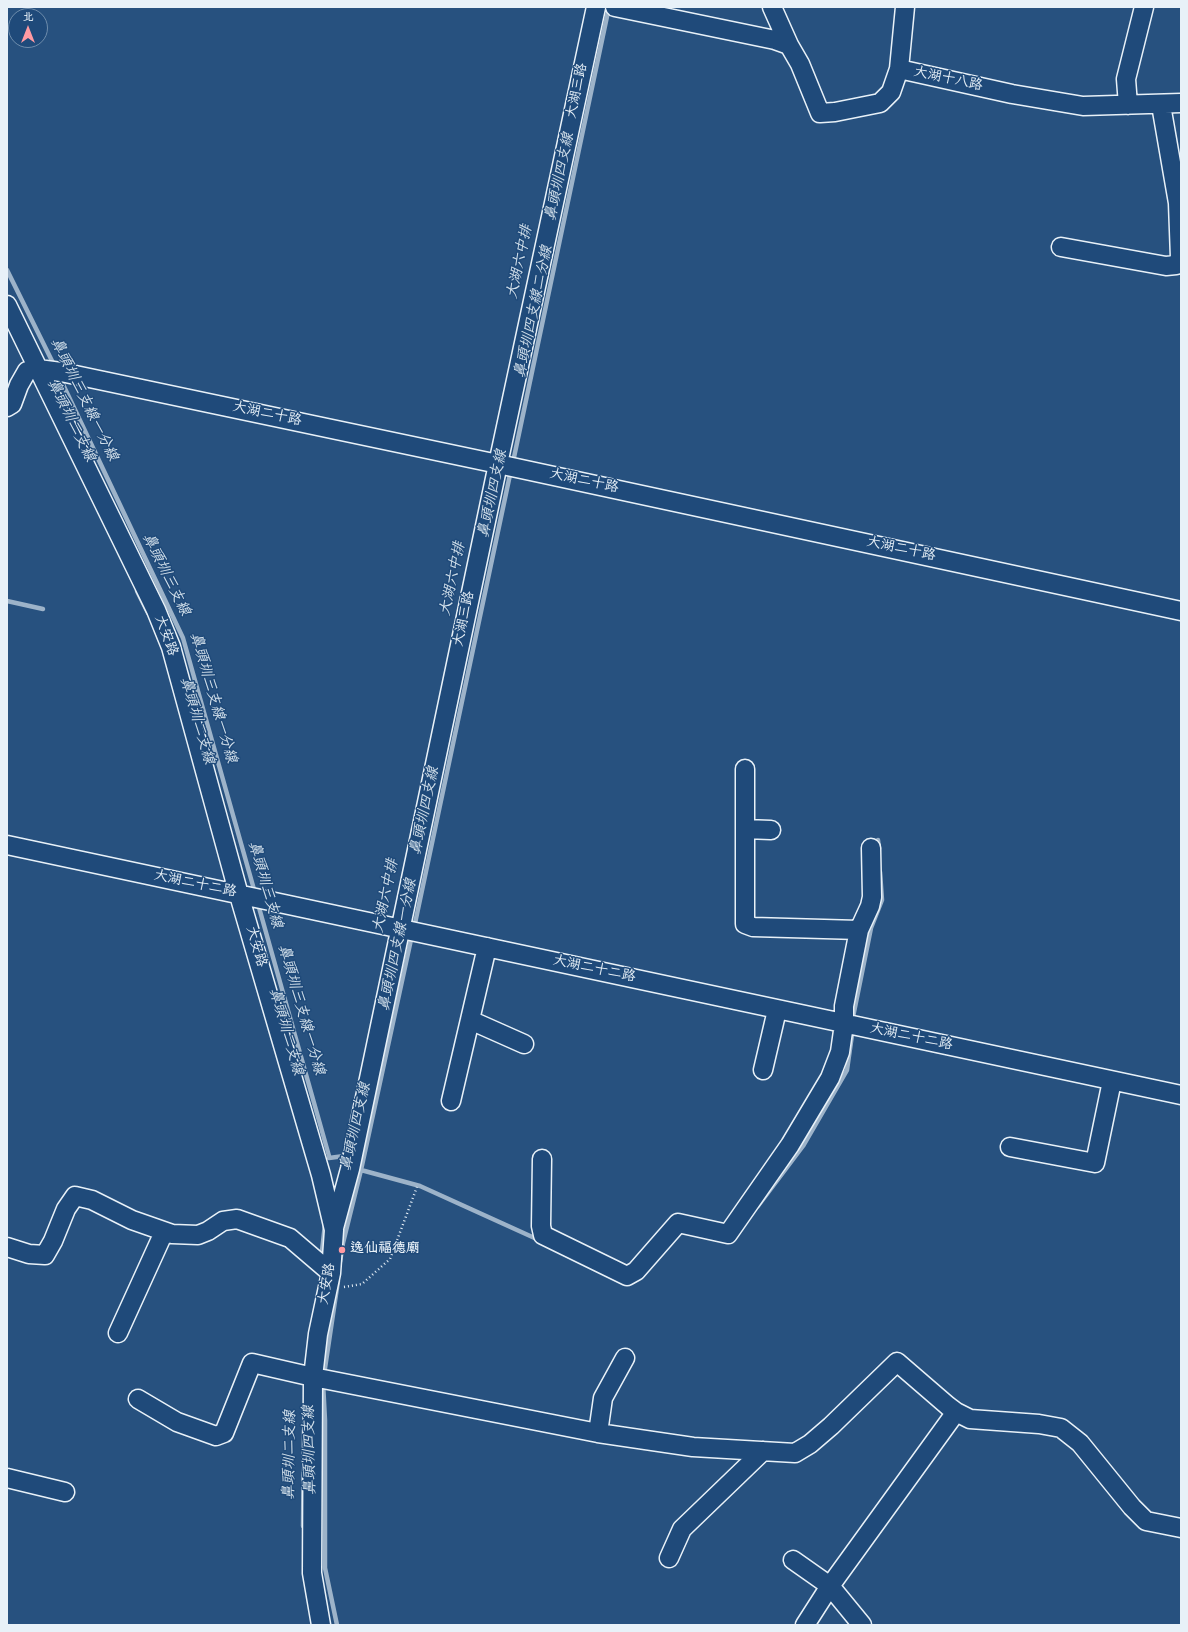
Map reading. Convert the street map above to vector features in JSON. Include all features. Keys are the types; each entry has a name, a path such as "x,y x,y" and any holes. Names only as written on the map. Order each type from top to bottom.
{"street":[{"name":"大湖三路","path":"334,1230 350,1169 498,464 596,7"},
{"path":"615,7 775,40 789,45"},
{"path":"772,7 789,45"},
{"path":"899,69 905,7"},
{"path":"1128,104 1126,79 1144,7"},
{"name":"大湖十八路","path":"789,45 800,64 820,113 835,112 880,103 891,92 899,69 1012,94 1083,106 1181,103"},
{"path":"1061,247 1166,266 1176,265 1180,258 1178,203 1161,104"},
{"name":"大安路","path":"7,305 156,610 171,648 239,895 322,1175 334,1230 330,1281 318,1334 313,1377 312,1573 321,1625"},
{"name":"大湖二十路","path":"38,369 69,374 498,464 1181,611"},
{"path":"7,407 12,404 19,385 27,371 38,369"},
{"path":"745,769 746,924 754,927 859,930"},
{"path":"745,829 771,830"},
{"name":"大湖二十二路","path":"7,845 400,930 487,947 776,1010 1181,1095"},
{"path":"542,1159 541,1226 543,1235 627,1276 636,1271 678,1224 728,1234 790,1144 830,1078 840,1052 844,1024 844,1006 859,930 870,906 872,897 871,848"},
{"path":"451,1100 487,947"},
{"path":"763,1070 776,1010"},
{"path":"470,1020 524,1044"},
{"path":"1010,1147 1095,1164 1112,1080"},
{"path":"7,1247 29,1254 45,1255 74,1196 92,1200 132,1220 172,1234 198,1235 208,1232 223,1221 237,1219 290,1238 330,1281"},
{"path":"118,1333 164,1232"},
{"path":"598,1433 603,1398 625,1358"},
{"path":"138,1399 178,1422 216,1436 224,1433 252,1363 313,1377 598,1433 693,1447 795,1453 810,1444 831,1426 897,1362 956,1412 970,1419 1038,1424 1061,1428 1080,1443 1132,1507 1146,1521 1181,1528"},
{"path":"805,1625 830,1586 956,1412"},
{"path":"669,1558 682,1529 763,1451"},
{"path":"7,1478 65,1492"},
{"path":"793,1560 830,1586 862,1625"}],"path":[{"path":"330,1281 362,1284 390,1259 417,1188"}],"waterway":[{"name":"鼻頭圳四支線二分線","path":"513,462 609,7"},
{"name":"鼻頭圳三支線","path":"7,270 55,367"},
{"name":"鼻頭圳三支線","path":"59,376 183,638 255,893"},
{"name":"鼻頭圳四支線一分線","path":"414,928 511,470"},
{"name":"鼻頭圳二支線","path":"137,591 148,613"},
{"path":"7,601 43,609"},
{"path":"878,840 879,849"},
{"path":"853,1017 871,928 882,900 880,872"},
{"name":"鼻頭圳三支線","path":"258,904 329,1158"},
{"name":"鼻頭圳四支線一分線","path":"340,1262 412,935"},
{"path":"758,1206 803,1146 847,1070 853,1028"},
{"path":"329,1158 344,1156 345,1151"},
{"path":"361,1170 420,1186 539,1240"},
{"name":"鼻頭圳二支線","path":"323,1259 322,1251 325,1224"},
{"name":"鼻頭圳四支線","path":"324,1375 338,1281"},
{"name":"鼻頭圳四支線","path":"323,1382 325,1420 325,1568 337,1625"},
{"name":"鼻頭圳二支線","path":"303,1526 304,1430"}],"place":[{"name":"逸仙福德廟","path":"342,1250"}],"water label":[{"name":"大湖六中排","path":"521,262"},
{"name":"鼻頭圳三支線一分線","path":"83,400"},
{"name":"大湖六中排","path":"454,579"},
{"name":"鼻頭圳三支線一分線","path":"212,698"},
{"name":"大湖六中排","path":"387,896"},
{"name":"鼻頭圳三支線一分線","path":"300,1010"}]}
